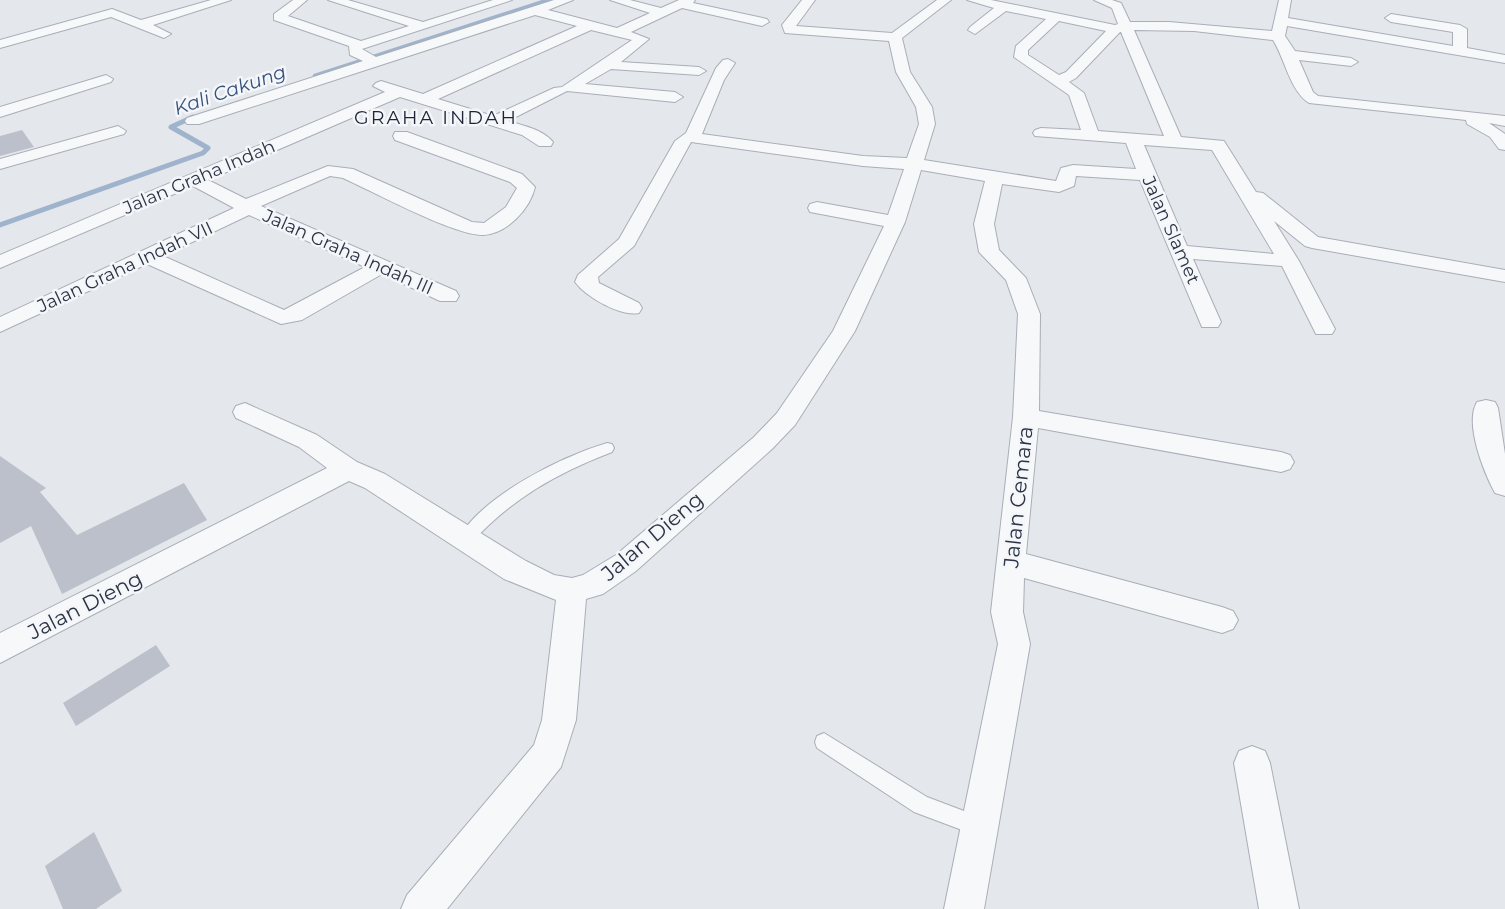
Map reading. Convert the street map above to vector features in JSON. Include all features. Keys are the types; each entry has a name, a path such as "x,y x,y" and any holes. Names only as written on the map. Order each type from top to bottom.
{"street":[{"path":"112,13 120,0"},
{"path":"141,24 225,0"},
{"path":"301,0 279,17 358,48 372,61"},
{"path":"334,0 421,26"},
{"path":"456,0 483,7"},
{"path":"358,48 506,0"},
{"path":"193,121 567,0"},
{"path":"615,0 664,13"},
{"path":"809,0 789,25 790,30 895,37 910,23 945,0"},
{"path":"974,0 1119,27 1280,29 1505,59"},
{"path":"1100,0 1117,6 1119,27 1174,141"},
{"path":"1285,0 1280,29 1306,94 1314,100 1505,121"},
{"path":"621,32 684,2 762,22"},
{"path":"975,30 1004,6"},
{"path":"492,122 510,116 608,65 642,39 535,10"},
{"path":"0,44 112,13 164,34"},
{"path":"1449,13 1458,19 1460,51"},
{"path":"1057,16 1021,49 1019,55 1076,93 1091,136"},
{"path":"1391,18 1460,29"},
{"path":"422,100 590,25"},
{"path":"1060,80 1071,75 1119,27"},
{"name":"Jalan Dieng","path":"572,591 592,585 626,563 763,443 786,419 844,331 895,222 927,124 924,107 903,72 895,37"},
{"path":"1290,55 1351,62"},
{"path":"692,137 702,119 714,79 728,63"},
{"path":"608,65 699,71"},
{"path":"343,73 528,132 545,142"},
{"path":"0,112 106,79"},
{"path":"564,89 675,97"},
{"name":"Jalan Graha Indah","path":"0,262 398,92"},
{"path":"455,110 398,138 516,178 526,187 525,194 498,224 483,229 467,227"},
{"path":"1458,114 1496,134 1505,145"},
{"path":"0,164 118,131"},
{"path":"1041,133 1218,145 1289,261 1324,328"},
{"path":"632,308 592,287 586,282 588,275 627,242 683,141 692,137 913,164 1059,187 1068,182 1067,172 1073,170 1146,175"},
{"name":"Jalan Slamet","path":"1133,139 1210,322"},
{"name":"Jalan Graha Indah VII","path":"0,325 249,208 255,201 336,170 467,227"},
{"name":"Jalan Cemara","path":"964,909 1014,644 1007,612 1026,417 1029,314 1016,278 989,252 984,224 995,177"},
{"name":"Jalan Graha Indah III","path":"193,180 249,208 448,296"},
{"path":"1244,187 1312,242 1505,276 1505,283"},
{"path":"817,208 895,222"},
{"path":"1182,252 1289,261"},
{"path":"147,256 281,317 294,315 381,266"},
{"path":"1486,408 1488,440 1498,476 1505,486"},
{"path":"245,412 308,441 348,469 375,481 514,570 549,586 572,591 559,720 548,755 421,909"},
{"path":"1026,417 1281,462"},
{"name":"Jalan Dieng","path":"0,649 348,469"},
{"path":"1010,562 1222,620"},
{"path":"1252,763 1279,909"}],"lane":[{"path":"466,539 493,508 525,485 563,465 607,448"},
{"path":"824,742 921,804 979,827"}],"building":[{"path":"22,130 34,147 0,156 0,136"},
{"path":"0,456 46,488 40,492 77,535 184,483 207,520 62,594 31,526 0,543"},
{"path":"156,645 170,666 76,726 63,703"},
{"path":"94,832 122,891 96,909 63,909 45,866"}],"waterway":[{"name":"Kali Cakung","path":"315,76 549,0"},
{"name":"Kali Cakung","path":"0,225 203,153 208,148 171,127 193,117"}],"district":[{"name":"GRAHA INDAH","path":"436,117"}]}
